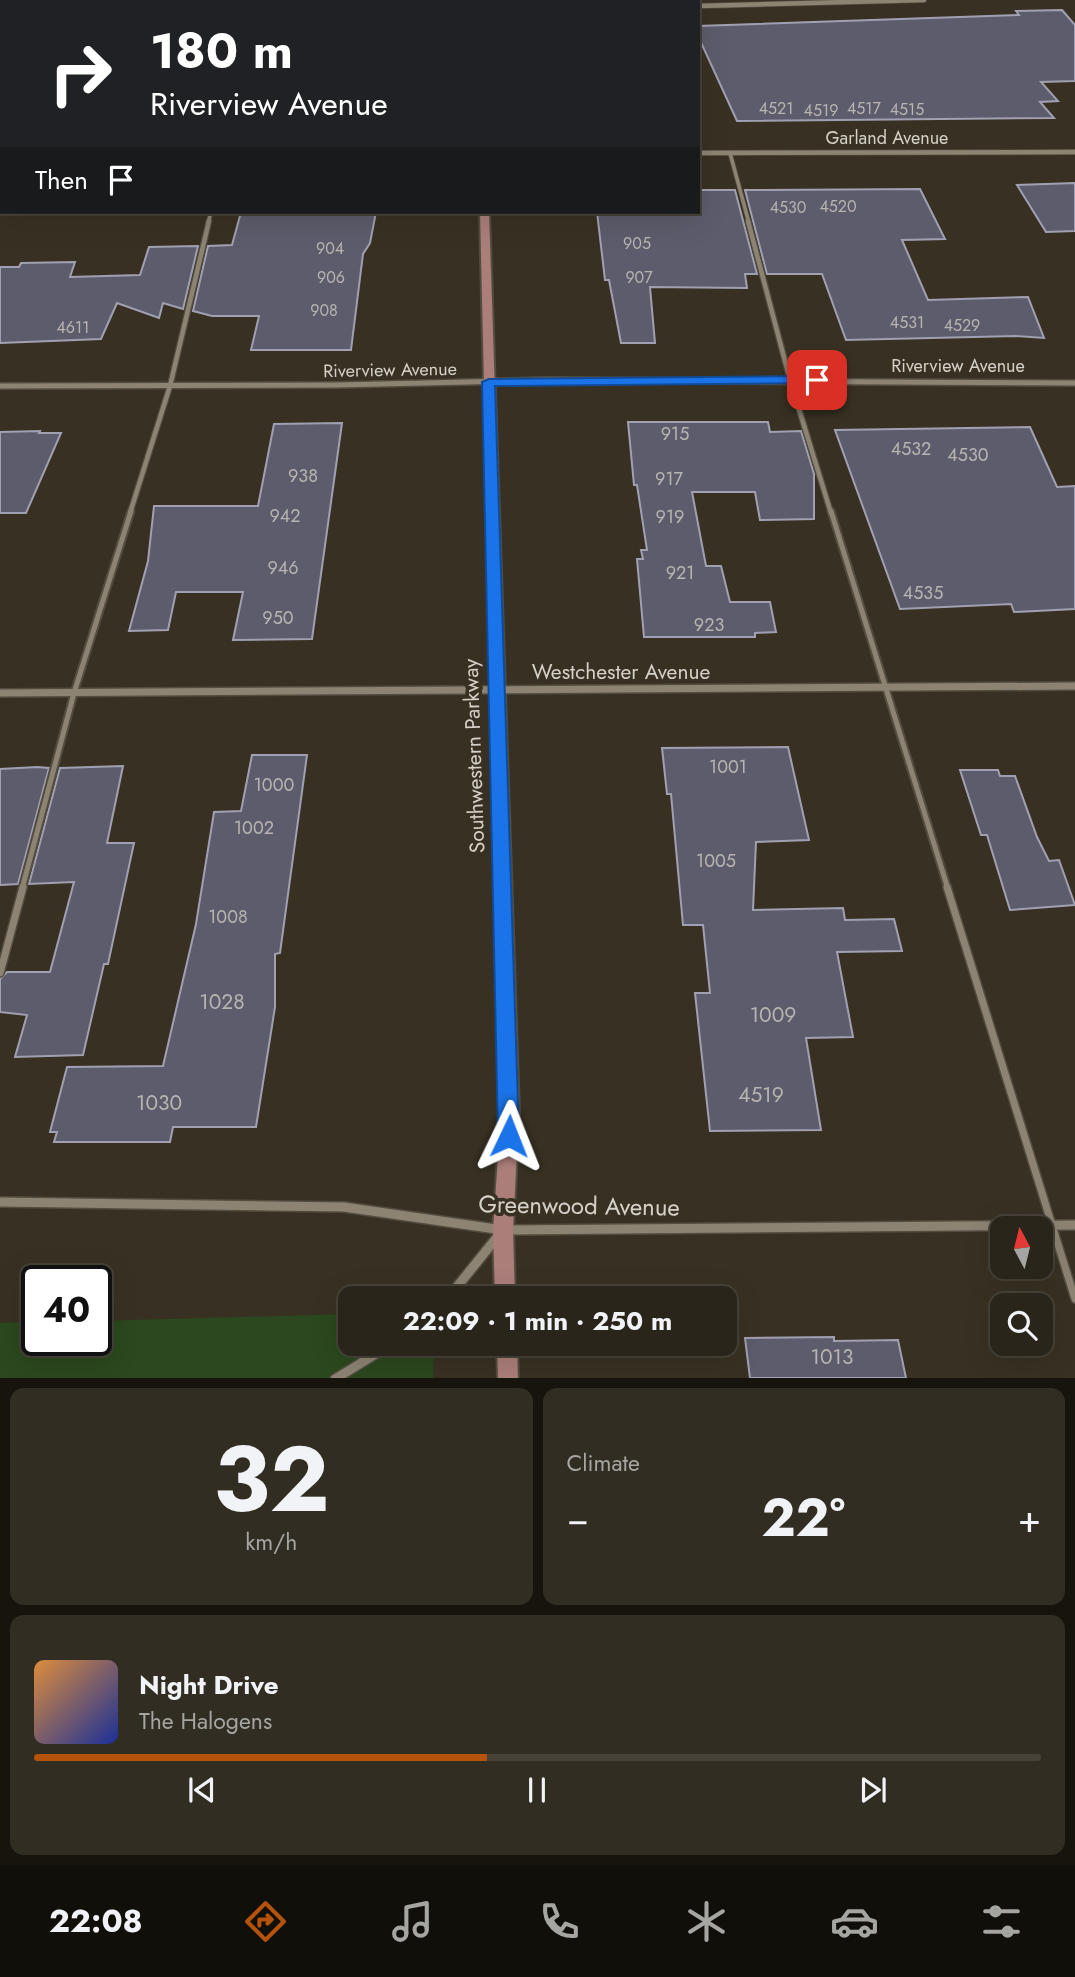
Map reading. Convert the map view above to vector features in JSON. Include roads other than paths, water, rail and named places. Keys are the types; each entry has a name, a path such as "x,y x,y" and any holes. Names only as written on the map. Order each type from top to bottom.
{"street":[{"path":"700,6 923,0"},
{"name":"Garland Avenue","path":"700,153 1075,152"},
{"name":"Southwestern Parkway","path":"484,214 510,1112 503,1230 505,1286"},
{"name":"Riverview Avenue","path":"0,386 790,380 1075,383"},
{"name":"Westchester Avenue","path":"0,694 1075,686"},
{"name":"Greenwood Avenue","path":"0,1202 344,1207 503,1230 990,1226"},
{"name":"Greenwood Avenue","path":"1054,1226 1075,1225"},
{"path":"458,1286 503,1230"},
{"path":"335,1378 372,1356"},
{"path":"507,1356 508,1378"}],"lane":[{"path":"730,153 790,380 1051,1216"},
{"path":"0,973 74,693 170,386 211,214"},
{"path":"1054,1226 1075,1299"}]}
